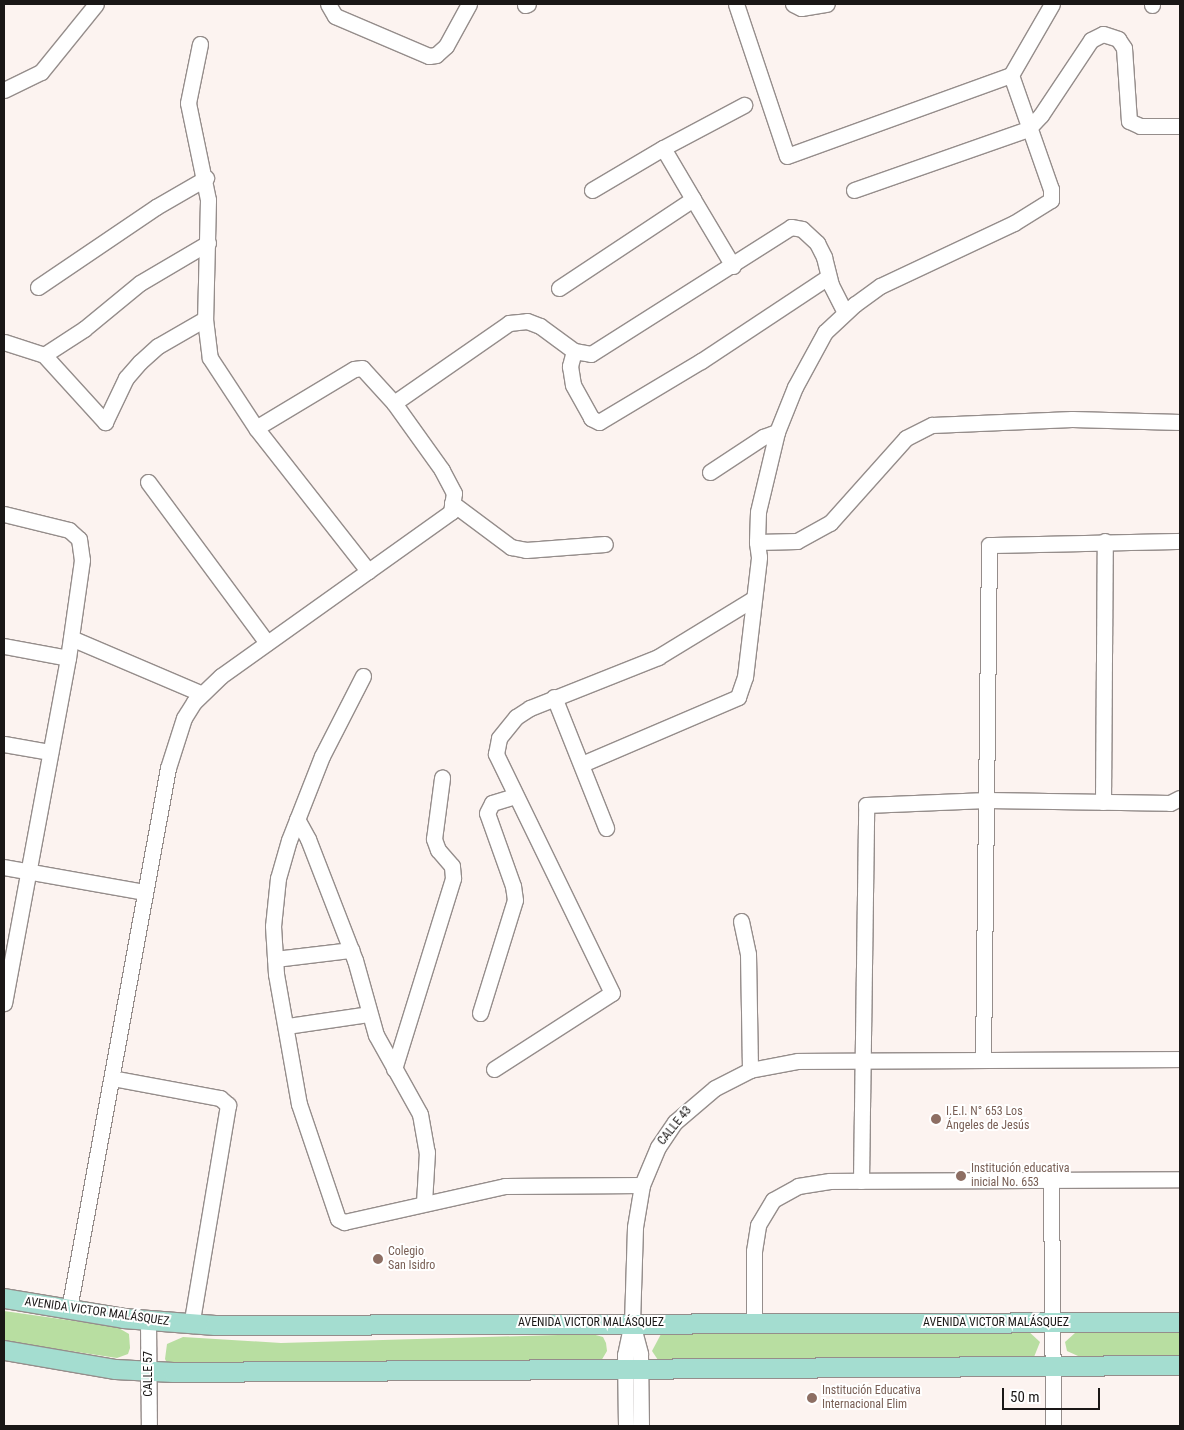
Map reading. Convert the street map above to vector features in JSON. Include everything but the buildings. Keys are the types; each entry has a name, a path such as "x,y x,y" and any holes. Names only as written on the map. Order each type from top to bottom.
{"main road":[{"name":"AVENIDA VICTOR MALÁSQUEZ","path":"4,1298 69,1310 148,1321 191,1324 1180,1322"},
{"path":"4,1350 148,1372 1180,1365"}],"street":[{"path":"4,90 41,72 96,4"},
{"path":"328,4 335,16 429,56 436,55 446,46 469,4"},
{"path":"736,4 787,156 1010,75 1052,4"},
{"path":"793,4 801,8 826,4"},
{"path":"854,190 1028,129 1042,115 1091,40 1102,34 1118,39 1124,48 1129,121 1140,126 1180,126"},
{"path":"200,44 188,103 206,178 208,243 205,319 210,358 256,428 368,571"},
{"path":"582,764 738,697 745,677 759,557 757,542 758,512 777,432 812,351 845,312 880,286 1049,203 1051,189 1010,75"},
{"path":"592,190 663,148 744,105"},
{"path":"663,148 733,266"},
{"path":"38,287 156,207 206,178"},
{"path":"559,288 693,199"},
{"path":"394,403 509,322 527,321 540,326 574,351 591,354 795,227 817,243 824,257 828,277 845,312"},
{"path":"44,355 84,329 140,282 208,243"},
{"path":"574,351 570,366 573,385 591,418 599,422 723,347 828,277"},
{"path":"4,342 44,355 105,422 126,378 140,362 158,346 205,319"},
{"path":"69,1310 175,738 188,711 202,694 267,643 368,571 426,533 451,512 454,493 442,470 394,403 364,369 357,367 256,428"},
{"path":"757,542 797,541 830,523 906,438 932,425 1072,419 1180,422"},
{"path":"710,472 763,437 777,432"},
{"path":"148,482 267,643"},
{"path":"452,504 511,548 526,550 605,544"},
{"path":"4,514 64,528 79,539 82,560 68,658 4,995"},
{"path":"983,1060 989,545 1180,541"},
{"path":"1103,802 1104,542"},
{"path":"494,1069 612,993 496,754 499,738 516,717 554,697 658,656 753,599"},
{"path":"71,638 202,694"},
{"path":"4,646 68,658"},
{"path":"364,676 334,729 297,819 282,862 276,894 274,959 305,1127 338,1219 344,1222 505,1186 642,1185"},
{"path":"554,697 606,828"},
{"path":"4,744 50,752"},
{"path":"394,1069 453,878 452,866 438,850 434,839 442,778"},
{"path":"480,1013 515,900 513,886 486,813 492,803 515,796"},
{"path":"861,1182 866,805 987,800 1170,803 1180,798"},
{"path":"297,819 308,839 351,950 369,1014 394,1069 409,1091 423,1126 427,1152 424,1203"},
{"path":"4,867 145,892"},
{"path":"741,920 748,954 750,1070"},
{"path":"274,959 351,950"},
{"path":"287,1026 369,1014"},
{"name":"CALLE 43","path":"633,1368 632,1323 635,1227 642,1185 658,1147 684,1112 715,1088 750,1070 798,1061 1180,1059"},
{"path":"112,1078 220,1098 228,1105 191,1324"},
{"path":"754,1323 755,1242 761,1218 768,1206 788,1190 809,1183 1180,1179"},
{"path":"1051,1181 1053,1426"},
{"name":"CALLE 57","path":"148,1321 148,1426"},
{"path":"626,1426 633,1368"},
{"path":"633,1368 641,1426"}],"green space":[{"path":"4,1311 117,1327 129,1334 130,1348 128,1354 117,1358 4,1341"},
{"path":"1026,1329 1040,1342 1034,1357 658,1360 652,1351 661,1334"},
{"path":"1180,1331 1180,1356 1078,1356 1067,1351 1065,1342 1075,1333"},
{"path":"592,1334 603,1337 606,1343 607,1351 601,1361 167,1363 165,1359 167,1344 183,1337 281,1343"}],"place":[{"name":"I.E.I. N° 653 Los Ángeles de Jesús","path":"936,1119"},
{"name":"Institución educativa inicial No. 653","path":"961,1176"},
{"name":"Colegio San Isidro","path":"378,1259"},
{"name":"Institución Educativa Internacional Elim","path":"812,1398"}]}
